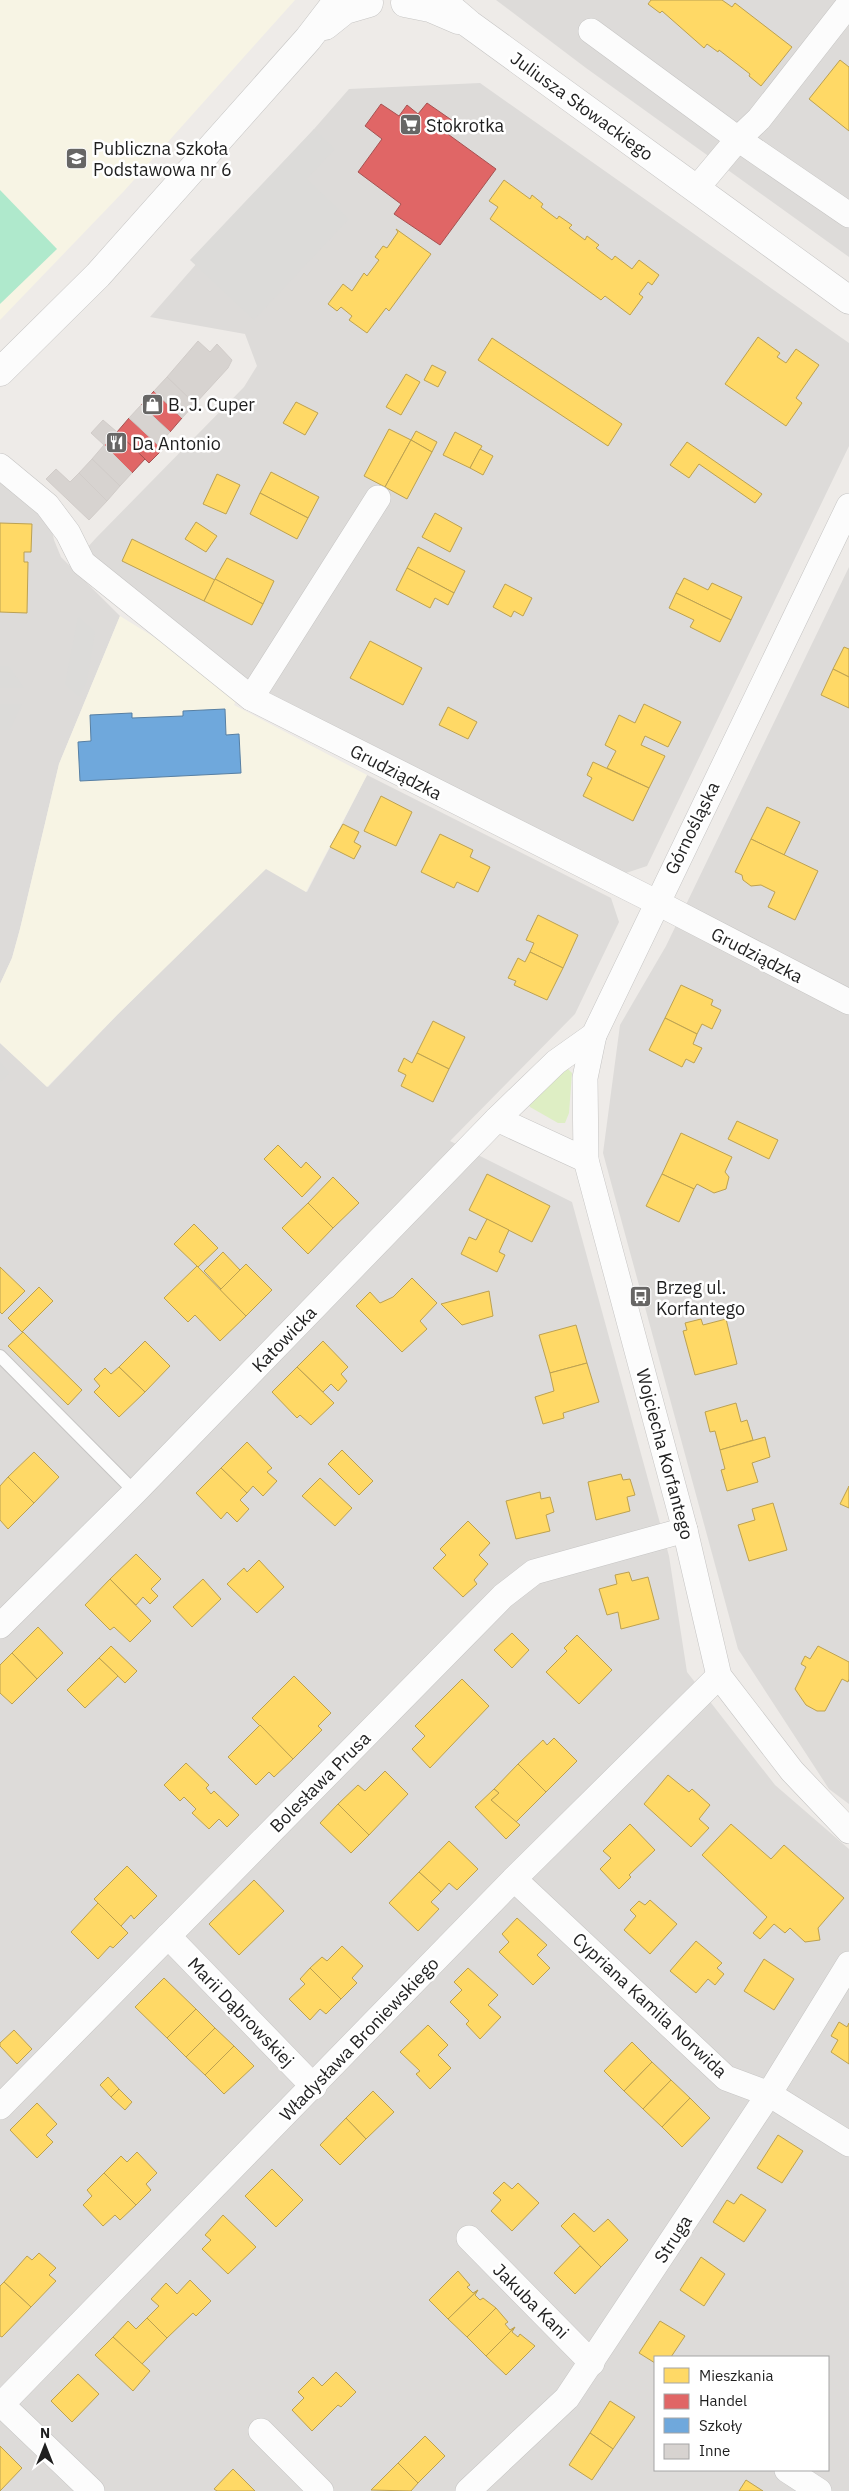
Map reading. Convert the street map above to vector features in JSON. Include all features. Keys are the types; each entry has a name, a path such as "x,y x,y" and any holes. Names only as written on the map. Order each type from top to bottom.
{"street":[{"path":"0,372 98,275 308,39 338,0"},
{"name":"Juliusza Słowackiego","path":"441,0 469,24 849,300"},
{"path":"308,39 345,10 367,1 383,8 407,2"},
{"name":"Juliusza Słowackiego","path":"407,2 430,8 469,24"},
{"path":"696,189 738,140 759,119 849,4"},
{"path":"591,31 738,140 849,215"},
{"name":"Grudziądzka","path":"0,466 47,505 68,533 83,563 250,698 656,902 849,1002"},
{"path":"250,698 378,498"},
{"name":"Górnośląska","path":"497,1119 556,1062 594,1035 656,902 849,506"},
{"name":"Wojciecha Korfantego","path":"594,1035 585,1078 586,1160 685,1530 720,1676 792,1771 849,1831"},
{"path":"497,1119 586,1160"},
{"name":"Katowicka","path":"0,1626 135,1492 497,1119"},
{"name":"Bolesława Prusa","path":"0,2107 503,1596 534,1572 685,1530"},
{"name":"Władysława Broniewskiego","path":"1,2404 314,2087 514,1878 720,1676"},
{"name":"Cypriana Kamila Norwida","path":"514,1878 726,2078 768,2094 849,2144"},
{"name":"Marii Dąbrowskiej","path":"168,1936 314,2087"},
{"name":"Struga","path":"468,2491 567,2398 592,2363 768,2094 849,1964"},
{"name":"Jakuba Kani","path":"469,2238 592,2363"},
{"path":"1,2404 92,2491"},
{"path":"261,2431 321,2491"},
{"path":"788,2471 819,2491"}],"lane":[{"path":"0,1356 135,1492"}],"shaded area":[{"name":"Publiczna Szkoła Podstawowa nr 6","path":"0,0 295,0 124,191 0,320"},
{"path":"496,0 849,0 849,257 586,68"},
{"path":"480,83 849,343 849,446 647,866 623,874 273,703 83,563 86,549 244,387 257,366 245,334 150,317 349,89"},
{"path":"314,129 335,149 307,179 349,219 254,320 190,260"},
{"path":"0,476 47,505 54,540 61,557 120,616 59,764 20,929 12,958 0,984"},
{"path":"849,567 849,1804 829,1789 738,1649 603,1153 620,1025 666,946"},
{"path":"120,616 183,655 237,698 234,705 367,775 306,892 266,869 118,1014 47,1087 0,1043 0,984 12,958 20,929 59,764"},
{"path":"78,617 95,632 87,681 79,696 65,684"},
{"path":"0,666 9,666 24,688 0,688"},
{"path":"0,704 22,704 10,730 0,730"},
{"path":"367,775 611,898 619,922 575,1014 450,1141 572,1202 669,1556 687,1672 775,1785 849,1849 849,2491 0,2491 0,1043 48,1087 118,1014 266,868 307,892"},
{"path":"0,1062 10,1073 0,1082"}],"green space":[{"path":"0,190 57,249 0,304"},
{"path":"568,1069 572,1073 569,1113 565,1123 558,1123 530,1107 528,1103 536,1093"}],"building: Mieszkania":[{"path":"651,0 722,0 732,7 735,3 792,47 761,86 749,76 750,74 719,50 718,52 707,44 704,48 662,11 660,13 648,4"},
{"path":"840,60 849,67 849,131 809,99"},
{"path":"504,180 530,199 532,195 543,204 541,207 557,219 559,216 572,225 569,228 585,240 587,236 599,245 596,248 612,260 615,256 632,269 639,260 659,275 652,285 648,282 639,294 643,297 630,315 605,296 601,300 490,219 498,207 489,201"},
{"path":"396,229 431,254 389,311 386,308 367,333 349,320 352,316 341,307 337,311 328,304 343,284 352,291 364,273 367,276 379,260 375,257 383,246 387,248 398,232"},
{"path":"758,337 780,353 777,357 786,363 796,349 819,365 796,398 802,403 786,426 725,384"},
{"path":"492,338 622,424 608,446 478,360"},
{"path":"432,365 446,372 438,387 424,380"},
{"path":"406,374 420,382 401,415 386,407"},
{"path":"296,402 318,413 305,435 283,423"},
{"path":"389,429 411,440 385,487 364,476"},
{"path":"416,431 437,442 432,452 411,440"},
{"path":"455,432 482,446 470,468 443,455"},
{"path":"411,440 432,452 407,499 385,487"},
{"path":"687,442 762,494 755,503 699,464 689,478 670,465"},
{"path":"480,449 493,456 483,475 470,468"},
{"path":"271,472 319,497 308,518 260,493"},
{"path":"217,474 240,485 226,514 203,504"},
{"path":"260,493 308,518 297,539 250,514"},
{"path":"435,513 462,528 450,552 422,537"},
{"path":"196,522 217,536 206,552 185,539"},
{"path":"0,523 32,524 31,552 24,552 24,562 28,562 27,613 0,612"},
{"path":"132,539 215,580 204,601 122,561"},
{"path":"418,547 465,571 454,593 407,568"},
{"path":"227,558 274,581 263,604 215,579"},
{"path":"407,568 454,593 448,605 435,598 430,608 396,590"},
{"path":"684,578 708,590 712,583 742,597 731,620 676,593"},
{"path":"215,579 263,604 252,625 204,601"},
{"path":"505,584 532,598 523,616 514,611 511,617 493,607"},
{"path":"676,593 731,620 720,642 690,627 694,620 669,608"},
{"path":"370,641 422,668 403,705 350,678"},
{"path":"844,647 849,649 849,677 833,669"},
{"path":"833,669 849,677 849,708 821,695"},
{"path":"644,704 681,722 668,747 645,736 641,745 665,756 649,788 607,768 616,751 605,745 619,715 635,723"},
{"path":"448,707 477,722 468,739 439,725"},
{"path":"593,762 649,788 633,821 583,796 592,778 587,775"},
{"path":"381,796 412,812 396,846 364,831"},
{"path":"767,807 800,822 784,855 751,839"},
{"path":"343,824 359,832 354,842 361,846 354,859 330,847"},
{"path":"440,834 473,850 470,857 490,867 478,892 457,882 454,888 421,872"},
{"path":"751,839 818,871 795,920 768,907 775,892 761,885 751,886 743,880 742,875 735,872"},
{"path":"538,915 578,935 563,968 530,952 534,943 526,940"},
{"path":"530,952 563,968 547,1000 514,985 516,981 508,978 518,958 525,962"},
{"path":"681,985 713,1000 711,1005 721,1010 712,1029 702,1024 697,1034 665,1018"},
{"path":"665,1018 697,1034 693,1044 702,1048 694,1063 686,1059 682,1067 649,1050"},
{"path":"433,1021 465,1037 449,1069 417,1053"},
{"path":"417,1053 449,1069 433,1102 401,1086 406,1075 398,1071 404,1058 412,1063"},
{"path":"737,1121 778,1140 769,1159 728,1139"},
{"path":"681,1133 732,1157 725,1172 729,1177 726,1189 714,1193 697,1184 694,1189 662,1174"},
{"path":"278,1145 301,1168 306,1162 321,1177 302,1197 264,1159"},
{"path":"487,1174 550,1206 532,1242 469,1210"},
{"path":"662,1174 694,1189 679,1222 646,1206"},
{"path":"333,1177 359,1203 333,1228 308,1203"},
{"path":"308,1203 333,1228 308,1254 282,1228"},
{"path":"487,1219 509,1230 499,1252 505,1255 497,1272 461,1254 469,1237 476,1240"},
{"path":"194,1224 218,1248 198,1267 174,1244"},
{"path":"223,1252 240,1270 221,1289 204,1271"},
{"path":"246,1264 272,1290 246,1316 220,1290"},
{"path":"197,1266 246,1316 220,1341 195,1315 188,1322 164,1298"},
{"path":"0,1267 25,1291 2,1314 0,1312"},
{"path":"412,1278 437,1303 420,1321 427,1329 402,1352 356,1306 370,1292 380,1303 393,1297"},
{"path":"39,1287 53,1301 22,1332 8,1318"},
{"path":"489,1291 493,1316 462,1325 441,1304"},
{"path":"701,1319 703,1325 726,1319 737,1364 695,1375 683,1331 687,1330 685,1323"},
{"path":"576,1325 587,1363 550,1373 539,1335"},
{"path":"23,1332 82,1390 68,1405 8,1346"},
{"path":"145,1341 170,1366 145,1392 119,1367"},
{"path":"323,1341 348,1367 341,1374 347,1381 338,1391 331,1384 323,1392 297,1367"},
{"path":"587,1363 599,1402 563,1413 564,1418 543,1424 535,1397 554,1391 550,1373"},
{"path":"119,1367 145,1392 119,1417 94,1392 100,1386 94,1379 105,1368 111,1374"},
{"path":"297,1367 334,1403 311,1425 300,1415 297,1418 272,1392"},
{"path":"736,1403 741,1422 747,1420 753,1440 720,1450 715,1431 710,1432 705,1412"},
{"path":"765,1437 770,1457 752,1463 758,1482 727,1491 721,1470 725,1469 720,1450"},
{"path":"247,1442 272,1468 267,1472 277,1481 263,1496 253,1486 247,1493 221,1468"},
{"path":"342,1450 373,1481 359,1495 328,1464"},
{"path":"34,1452 59,1477 34,1503 8,1477"},
{"path":"221,1468 247,1493 240,1500 249,1509 237,1522 227,1512 221,1519 196,1493"},
{"path":"621,1474 623,1480 630,1479 635,1495 627,1497 630,1511 596,1520 588,1482"},
{"path":"8,1477 34,1503 8,1529 0,1520 0,1486"},
{"path":"320,1478 352,1508 335,1526 302,1496"},
{"path":"849,1486 849,1508 840,1504"},
{"path":"540,1492 541,1499 550,1497 554,1512 546,1515 550,1531 516,1539 506,1501"},
{"path":"773,1503 787,1550 749,1561 738,1525 755,1520 752,1509"},
{"path":"468,1521 490,1543 479,1555 488,1564 474,1580 477,1584 463,1597 433,1568 446,1555 440,1549"},
{"path":"136,1554 161,1579 151,1589 158,1596 150,1604 143,1597 136,1605 110,1579"},
{"path":"259,1560 284,1587 257,1613 227,1584 244,1568 247,1572"},
{"path":"629,1572 632,1581 648,1577 659,1619 621,1629 618,1612 607,1615 599,1589 617,1584 615,1575"},
{"path":"110,1579 151,1621 130,1642 114,1627 110,1630 85,1605"},
{"path":"203,1579 221,1599 192,1627 173,1607"},
{"path":"38,1627 63,1653 37,1679 12,1653"},
{"path":"512,1633 529,1650 512,1668 494,1650"},
{"path":"577,1635 612,1670 579,1704 546,1672 567,1651 564,1648"},
{"path":"111,1646 137,1671 125,1683 99,1658"},
{"path":"818,1646 849,1662 848,1682 842,1679 825,1711 817,1711 806,1705 795,1689 806,1667 801,1664 805,1656 810,1659"},
{"path":"12,1653 37,1679 12,1704 0,1693 0,1665"},
{"path":"99,1658 118,1676 85,1708 67,1690"},
{"path":"294,1676 331,1713 318,1726 322,1730 293,1759 252,1718"},
{"path":"462,1679 489,1706 430,1768 412,1749 425,1736 415,1726"},
{"path":"260,1725 293,1759 274,1777 269,1772 256,1785 228,1757"},
{"path":"554,1738 577,1761 546,1792 518,1764 543,1740 547,1745"},
{"path":"186,1763 209,1785 206,1788 211,1794 214,1791 239,1815 227,1827 219,1819 209,1829 192,1813 196,1809 184,1797 180,1801 164,1785"},
{"path":"518,1764 546,1792 515,1823 491,1800 499,1793 494,1789"},
{"path":"385,1771 408,1794 369,1835 338,1804 358,1785 365,1791"},
{"path":"668,1775 689,1792 692,1789 710,1805 699,1819 709,1828 691,1847 644,1804"},
{"path":"494,1789 499,1793 491,1800 520,1825 506,1839 475,1807"},
{"path":"338,1804 369,1835 351,1853 320,1823"},
{"path":"630,1824 655,1850 629,1875 631,1877 619,1889 600,1869 611,1858 603,1851"},
{"path":"731,1824 771,1859 784,1845 844,1898 818,1928 820,1940 805,1942 790,1928 785,1933 774,1924 760,1939 753,1933 767,1917 702,1855"},
{"path":"449,1841 478,1869 457,1890 449,1883 441,1892 419,1872"},
{"path":"127,1866 157,1896 134,1919 131,1915 121,1926 94,1899"},
{"path":"419,1872 441,1892 431,1902 439,1909 418,1931 389,1903"},
{"path":"254,1880 284,1911 239,1955 209,1924"},
{"path":"650,1900 677,1924 650,1954 624,1930 636,1916 630,1910 639,1901 645,1905"},
{"path":"98,1903 128,1933 113,1948 110,1946 98,1959 71,1932"},
{"path":"517,1918 547,1945 537,1955 550,1968 533,1985 499,1952 509,1942 502,1934"},
{"path":"696,1941 722,1963 717,1968 724,1974 715,1985 708,1979 696,1993 670,1971"},
{"path":"342,1946 363,1966 352,1978 357,1983 341,1999 310,1968 322,1957 327,1961"},
{"path":"764,1959 794,1979 774,2010 744,1991"},
{"path":"310,1968 341,1999 326,2014 320,2009 310,2020 289,1999 305,1984 300,1979"},
{"path":"468,1968 498,1995 488,2005 501,2017 480,2039 466,2024 469,2021 450,2002 462,1990 454,1982"},
{"path":"164,1978 196,2009 167,2038 135,2007"},
{"path":"196,2009 215,2028 186,2057 167,2038"},
{"path":"839,2022 847,2027 849,2023 849,2064 831,2052 838,2040 831,2036"},
{"path":"428,2025 448,2045 438,2055 451,2068 430,2089 416,2074 420,2071 400,2052"},
{"path":"215,2028 234,2046 205,2075 186,2057"},
{"path":"14,2030 32,2049 17,2064 0,2046 0,2043"},
{"path":"632,2042 652,2062 624,2091 604,2071"},
{"path":"234,2046 254,2066 224,2094 205,2075"},
{"path":"652,2062 671,2080 643,2109 624,2091"},
{"path":"108,2077 119,2089 111,2097 100,2085"},
{"path":"671,2080 690,2098 662,2127 643,2109"},
{"path":"119,2089 132,2102 125,2110 111,2097"},
{"path":"373,2091 394,2112 366,2139 346,2118"},
{"path":"690,2098 710,2118 682,2147 662,2127"},
{"path":"37,2103 57,2124 46,2135 53,2142 37,2158 10,2130"},
{"path":"346,2118 366,2139 340,2165 320,2145"},
{"path":"778,2135 803,2151 782,2183 757,2168"},
{"path":"137,2152 157,2173 146,2184 151,2190 136,2205 104,2173 121,2156 127,2162"},
{"path":"272,2169 303,2200 276,2227 245,2196"},
{"path":"104,2173 136,2205 120,2220 115,2215 103,2226 83,2205 92,2196 87,2190"},
{"path":"504,2182 512,2189 518,2183 539,2203 512,2231 491,2211 501,2200 493,2193"},
{"path":"741,2194 766,2210 744,2242 713,2222 727,2200 734,2204"},
{"path":"574,2213 594,2232 608,2219 628,2240 601,2267 561,2226"},
{"path":"223,2215 256,2247 228,2274 202,2249 211,2240 205,2235"},
{"path":"580,2246 601,2267 575,2294 554,2273"},
{"path":"39,2253 56,2268 49,2275 56,2281 31,2307 4,2282 27,2256 32,2260"},
{"path":"701,2257 725,2274 704,2306 680,2290"},
{"path":"458,2271 470,2285 467,2287 473,2293 478,2290 448,2319 429,2300"},
{"path":"190,2280 211,2301 196,2316 193,2313 167,2338 147,2318 159,2306 151,2299 166,2283 177,2294"},
{"path":"4,2282 31,2307 2,2337 0,2336 0,2286"},
{"path":"478,2290 475,2295 480,2300 483,2298 496,2308 467,2337 448,2319"},
{"path":"496,2308 508,2322 505,2324 510,2330 515,2327 486,2356 467,2337"},
{"path":"147,2318 167,2338 142,2364 113,2337 128,2321 136,2329"},
{"path":"660,2321 685,2336 672,2356 654,2356 654,2362 639,2353"},
{"path":"515,2327 512,2332 518,2337 520,2334 535,2346 506,2375 486,2356"},
{"path":"113,2337 150,2371 133,2391 95,2355"},
{"path":"336,2372 356,2392 341,2407 338,2405 312,2431 292,2410 304,2398 298,2392 313,2377 322,2386"},
{"path":"78,2374 99,2394 72,2422 51,2401"},
{"path":"610,2401 635,2417 613,2449 590,2433"},
{"path":"590,2433 613,2449 592,2480 569,2465"},
{"path":"425,2436 445,2456 418,2483 398,2463"},
{"path":"0,2446 22,2468 0,2491"},
{"path":"398,2463 418,2483 411,2491 371,2490"},
{"path":"233,2469 255,2491 217,2491 214,2489"},
{"path":"746,2480 763,2491 739,2491"}],"building: Handel":[{"path":"427,103 453,121 445,132 496,169 440,245 394,214 401,204 358,172 382,139 365,126 381,104 399,116 407,105 418,114"},
{"path":"154,391 182,418 170,432 141,405"},
{"path":"129,418 163,449 149,463 117,432"},
{"path":"117,432 145,459 132,473 104,445"}],"building: Szkoły":[{"path":"225,709 226,735 239,734 241,773 80,781 78,742 91,741 90,715 132,713 132,718 183,716 183,711"}],"building: Inne":[{"path":"198,341 210,352 217,344 232,360 228,368 195,404 167,377"},
{"path":"167,377 195,404 182,418 154,391"},
{"path":"141,405 170,432 158,445 129,418"},
{"path":"103,420 117,432 104,445 91,433"},
{"path":"104,445 132,473 120,486 92,459"},
{"path":"92,459 120,486 107,501 79,473"},
{"path":"56,469 70,482 79,473 107,501 89,520 46,479"}],"place":[{"name":"Stokrotka","path":"410,125"},
{"name":"Publiczna Szkoła Podstawowa nr 6","path":"77,158"},
{"name":"B. J. Cuper","path":"152,404"},
{"name":"Da Antonio","path":"116,443"},
{"name":"Brzeg ul. Korfantego","path":"640,1297"}]}
